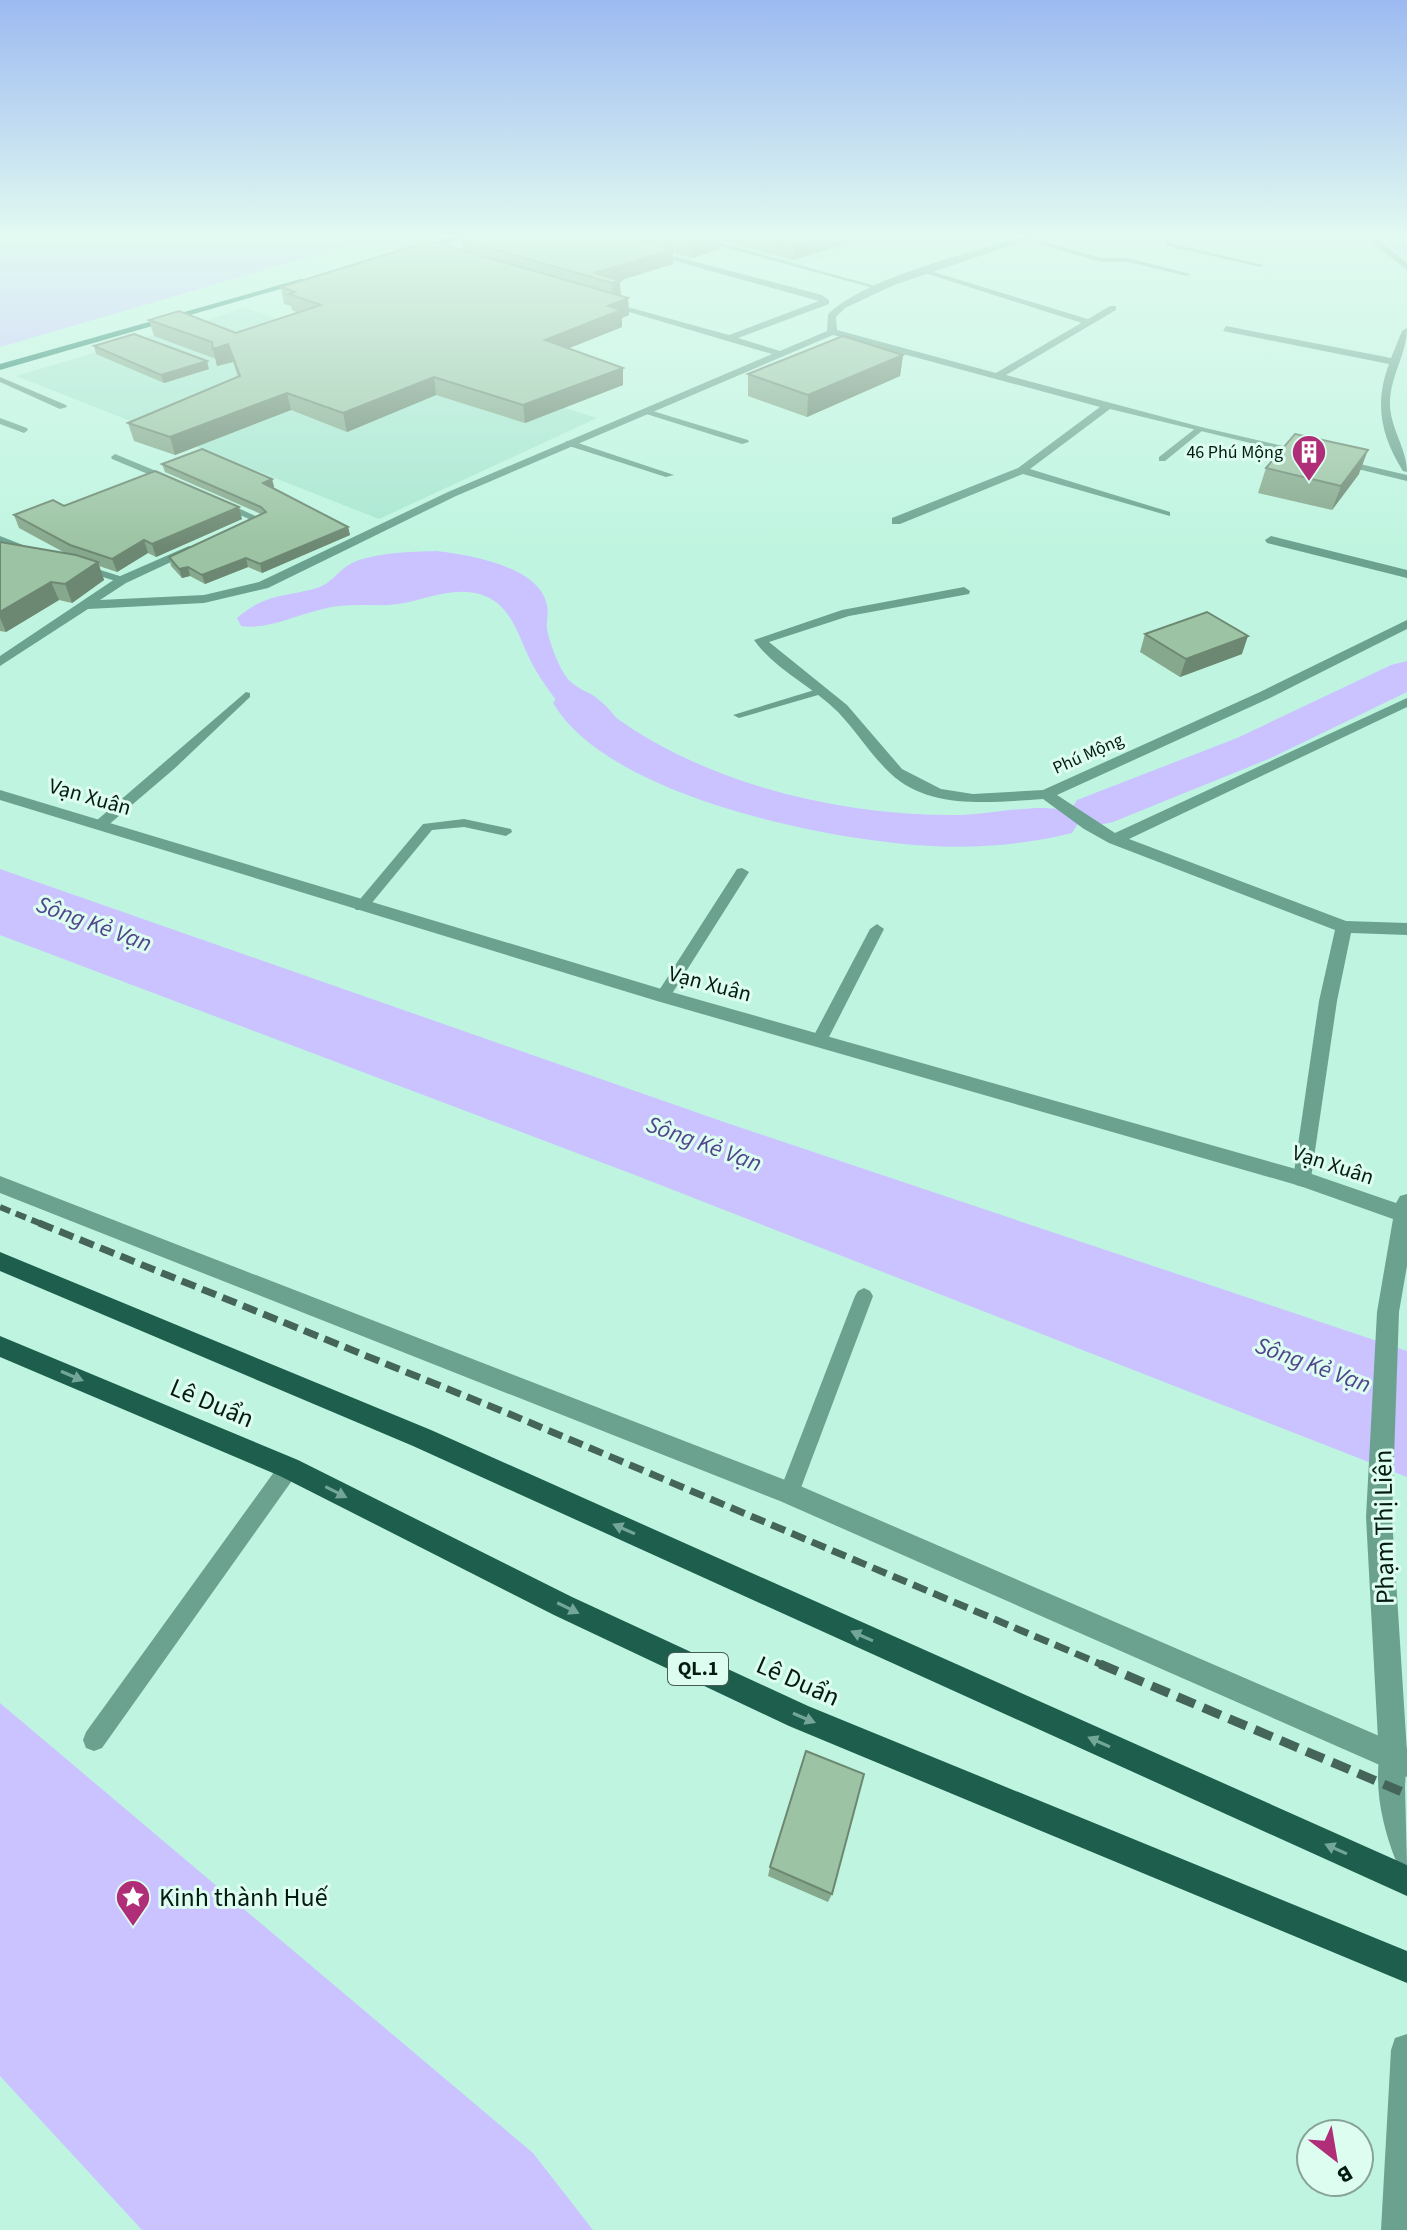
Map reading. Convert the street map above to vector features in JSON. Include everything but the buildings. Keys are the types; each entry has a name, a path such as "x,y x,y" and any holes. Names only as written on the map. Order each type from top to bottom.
{"main road":[{"path":"0,367 94,340"},
{"path":"0,1261 437,1444 1407,1881"},
{"name":"Lê Duẩn","path":"0,1346 289,1468 563,1606 799,1716 1407,1967"}],"street":[{"path":"737,340 782,354"},
{"path":"85,605 204,599 263,585 452,494 814,340"},
{"path":"862,340 1199,430 1407,478"},
{"path":"998,376 1058,340"},
{"path":"1282,340 1394,362"},
{"path":"1403,340 1382,405 1407,469"},
{"path":"896,521 1022,470 1108,406"},
{"path":"1022,470 1166,514"},
{"path":"245,526 259,520"},
{"path":"1271,540 1407,574"},
{"path":"0,662 122,580 204,544"},
{"path":"964,591 847,613 761,640 768,650 842,708 897,772 937,793 973,799 1046,794"},
{"name":"Phú Mộng","path":"1344,927 1115,839 1090,826 1046,794 1265,695 1407,624"},
{"path":"1115,839 1407,702"},
{"name":"Vạn Xuân","path":"0,795 361,907 1406,1211"},
{"path":"1303,1179 1324,1032 1344,927 1407,929"},
{"path":"0,1184 789,1493 1400,1760"},
{"name":"Phạm Thị Liên","path":"1406,1211 1388,1312 1379,1517 1400,1760 1390,1787 1407,1850"},
{"path":"1399,2230 1407,2050"}],"lane":[{"path":"0,379 63,407"},
{"path":"646,411 745,442"},
{"path":"0,421 24,430"},
{"path":"1162,459 1199,430"},
{"path":"569,443 669,475"},
{"path":"115,457 187,488"},
{"path":"216,501 259,520"},
{"path":"0,539 37,553"},
{"path":"65,562 122,580"},
{"path":"739,715 821,691"},
{"path":"101,824 170,766 246,695"},
{"path":"361,907 428,827 464,823 506,832"},
{"path":"663,996 742,872"},
{"path":"820,1039 877,929"},
{"path":"789,1493 864,1296"},
{"path":"94,1740 289,1468"}],"shaded area":[{"path":"137,340 348,340 597,418 379,519 16,376"}],"water":[{"path":"0,340 24,340 0,347"},
{"path":"437,551 501,565 531,581 547,605 548,635 565,675 606,706 646,757 605,745 575,721 541,679 510,618 485,596 462,592 401,604 340,606 251,627 241,626 237,618 267,600 322,586 347,566 362,559 393,553"},
{"name":"Sông Kẻ Vạn","path":"0,869 724,1122 1407,1351 1407,1477 640,1177 0,935"},
{"name":"Kinh thành Huế","path":"0,1703 533,2153 593,2230 142,2230 0,2076"}],"waterway":[{"path":"1095,811 1254,748 1407,674"},
{"path":"576,703 587,717 611,736 679,774 796,810 875,825 949,831 1054,822"}],"railway":[{"path":"0,1207 44,1225"},
{"path":"39,1223 512,1415 1105,1666"},
{"path":"1100,1664 1407,1794"}],"place":[{"name":"46 Phú Mộng","path":"1309,483"},
{"name":"Kinh thành Huế","path":"133,1928"}]}
